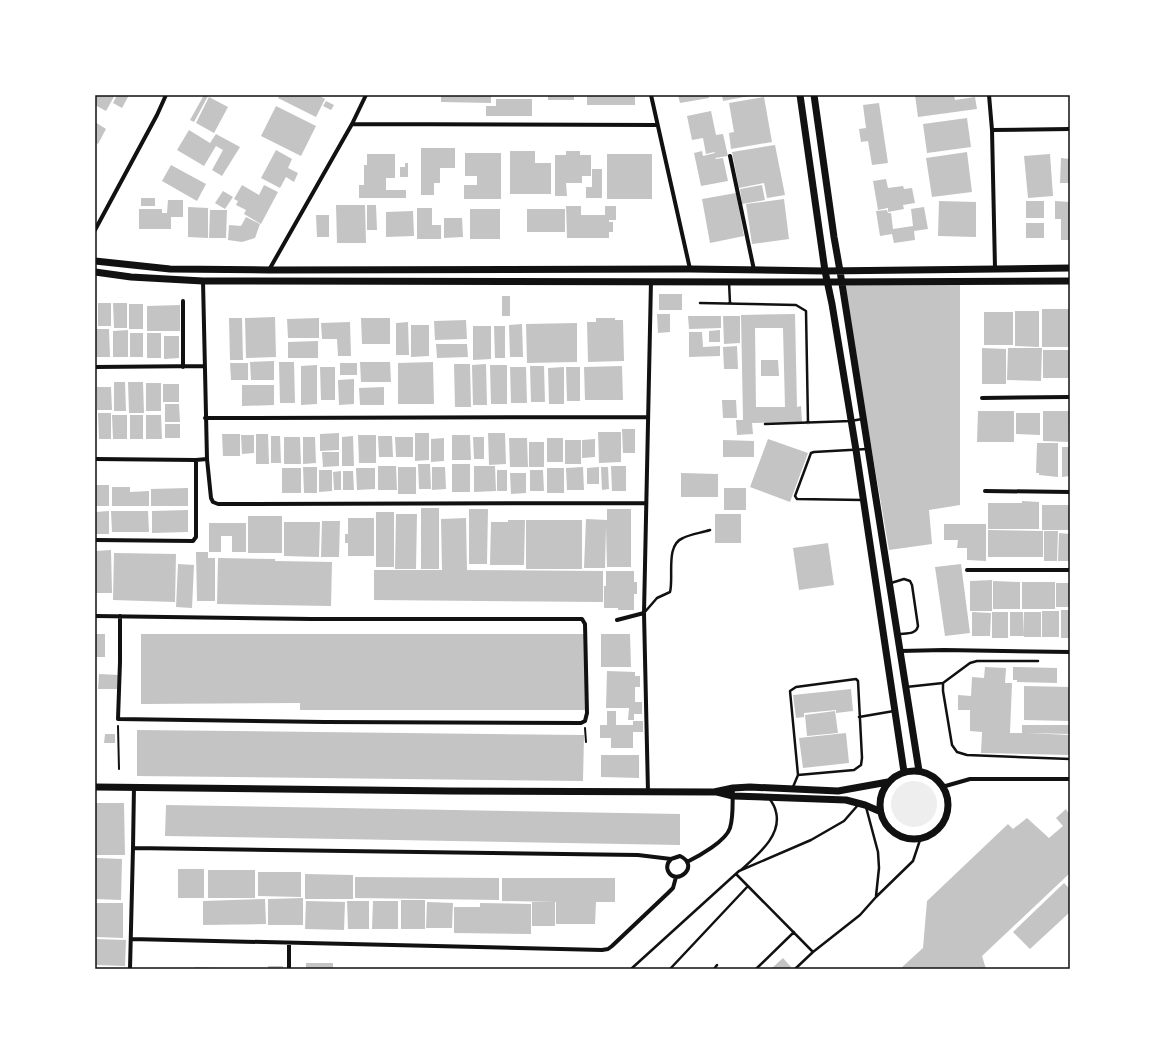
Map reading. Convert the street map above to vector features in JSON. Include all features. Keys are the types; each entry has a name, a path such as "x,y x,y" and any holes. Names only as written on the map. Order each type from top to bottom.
{"main road":[{"path":"800,95 825,271 856,450 896,710 904,772"},
{"path":"814,95 834,237 919,771"},
{"path":"95,261 170,268 269,270 690,269 840,271 1070,268"},
{"path":"95,272 131,277 203,281 1070,281"},
{"path":"868,531 881,529"},
{"path":"878,599 892,597"},
{"path":"919,771 932,776 942,787 948,801 948,809 943,824 938,830 920,840 907,839 898,836 887,827 879,811 881,794 888,782 898,774 904,772 919,771"},
{"path":"95,787 134,786 451,791 714,792 733,788 838,791 888,782"},
{"path":"714,792 733,796 768,796 846,800 862,804 879,811"}],"street":[{"path":"95,230 157,116 166,95"},
{"path":"269,270 352,124 366,95"},
{"path":"651,95 690,269"},
{"path":"989,95 992,130 995,268"},
{"path":"352,124 657,125"},
{"path":"992,130 1070,129"},
{"path":"730,156 754,270"},
{"path":"203,281 205,418 211,498 214,502 218,504 646,503"},
{"path":"648,792 644,613 651,281"},
{"path":"182,367 183,301"},
{"path":"95,367 204,366"},
{"path":"982,398 1070,397"},
{"path":"205,418 648,417"},
{"path":"95,459 196,460 207,458"},
{"path":"95,540 193,541 196,537 196,460"},
{"path":"985,491 1070,492"},
{"path":"967,570 1070,570"},
{"path":"617,620 644,613"},
{"path":"95,616 120,616 320,619 582,620 585,624 587,713 585,721 581,723 325,722 118,719 120,616"},
{"path":"900,651 944,650 1070,652"},
{"path":"942,787 970,779 1070,779"},
{"path":"130,969 134,786"},
{"path":"687,862 721,840 730,829 733,788"},
{"path":"133,848 638,855 671,859 680,856 687,862 688,866 687,870 680,876 676,877"},
{"path":"671,859 668,862 667,867 672,875 676,877"},
{"path":"131,939 289,944 602,950 608,949 612,946 668,893 673,888 676,877"},
{"path":"288,969 289,944"}],"lane":[{"path":"729,282 730,304"},
{"path":"700,303 796,305 806,311 808,423"},
{"path":"765,424 851,421 864,419"},
{"path":"863,500 797,499 795,496 811,453 868,449"},
{"path":"644,613 657,598 670,592 672,553 677,543 681,538 710,530"},
{"path":"890,583 904,578 909,580 912,585 918,626 917,630 914,632 897,634"},
{"path":"906,687 943,683 970,663 977,661 1038,662"},
{"path":"793,789 798,775 790,695 792,689 796,686 858,681 862,758 861,765 854,770 798,775"},
{"path":"943,683 952,746 957,752 967,755 1070,759"},
{"path":"860,717 896,710"},
{"path":"739,872 759,853 775,830 777,817 776,810 768,796"},
{"path":"631,969 736,874 811,840 844,821 862,804 878,852 879,868 876,897"},
{"path":"795,969 813,952 860,915 913,861 920,840"},
{"path":"736,874 813,952"},
{"path":"670,969 748,886"},
{"path":"756,969 794,932"},
{"path":"714,969 718,965"}],"path":[{"path":"118,719 119,769"},
{"path":"585,721 586,742"}],"shaded area":[{"path":"914,781 927,785 933,791 937,804 933,817 927,823 914,827 901,823 895,817 891,804 895,791 901,785"}],"building":[{"path":"95,95 115,95 106,111 95,105"},
{"path":"117,95 129,95 122,108 113,103"},
{"path":"204,95 208,96 194,122 190,120"},
{"path":"280,95 318,95 325,99 316,117 278,98"},
{"path":"441,95 491,95 491,103 441,102"},
{"path":"548,95 574,95 574,100 548,100"},
{"path":"587,95 635,95 635,105 587,105"},
{"path":"678,95 708,95 709,98 680,103"},
{"path":"722,95 749,95 749,96 723,101"},
{"path":"915,95 954,95 955,100 975,97 977,109 918,117"},
{"path":"209,97 228,107 214,133 196,123"},
{"path":"764,97 772,142 731,149 729,133 734,132 729,103"},
{"path":"496,99 532,99 532,116 486,116 486,106 496,106"},
{"path":"326,101 334,105 331,110 323,106"},
{"path":"879,103 888,163 872,165 868,141 861,142 859,129 866,128 863,105"},
{"path":"276,106 316,126 301,156 261,136"},
{"path":"711,111 716,135 723,134 728,156 715,158 723,158 728,181 701,186 694,153 702,151 703,156 715,153 706,154 703,138 692,140 687,116"},
{"path":"967,118 971,147 927,153 923,124"},
{"path":"95,122 106,129 98,144 95,142"},
{"path":"189,130 210,143 216,134 240,147 222,176 212,170 223,150 216,146 204,166 177,150"},
{"path":"775,145 785,195 767,198 764,183 739,188 732,152"},
{"path":"421,148 455,148 455,168 440,168 440,183 434,183 434,195 421,195"},
{"path":"276,150 292,159 288,168 298,173 294,182 286,177 280,188 261,178"},
{"path":"510,151 535,151 535,163 551,163 551,194 510,194"},
{"path":"566,151 580,151 580,155 591,155 591,176 582,176 582,183 566,183 567,196 555,196 555,155 566,155"},
{"path":"967,152 972,192 932,197 926,158"},
{"path":"465,153 501,153 501,199 464,199 464,185 477,185 477,176 465,176"},
{"path":"367,154 395,154 395,178 386,178 386,190 406,190 406,198 359,198 359,185 364,185 364,165 367,165"},
{"path":"607,154 652,154 652,199 607,199"},
{"path":"1050,154 1053,196 1028,198 1024,156"},
{"path":"1061,158 1070,159 1070,183 1060,183"},
{"path":"405,163 408,163 408,177 400,177 400,167 405,167"},
{"path":"171,165 206,184 197,201 162,181"},
{"path":"592,169 602,169 602,198 586,198 586,187 592,187"},
{"path":"886,179 888,188 903,186 904,189 912,188 915,203 903,205 904,209 888,212 888,208 878,210 873,181"},
{"path":"242,185 259,195 264,185 278,192 261,224 244,214 246,210 236,205 238,201 234,199"},
{"path":"762,185 765,200 742,204 740,189"},
{"path":"223,191 233,197 225,209 215,203"},
{"path":"736,193 744,236 710,243 702,199"},
{"path":"141,198 155,198 155,206 141,206"},
{"path":"784,199 789,239 752,244 746,204"},
{"path":"168,200 183,200 183,217 171,217 171,229 139,229 139,209 162,209 162,213 167,213"},
{"path":"939,201 976,202 976,237 938,236"},
{"path":"1026,201 1044,201 1044,218 1026,218"},
{"path":"1055,201 1070,202 1070,240 1061,240 1061,219 1055,219"},
{"path":"336,205 365,205 366,243 337,243"},
{"path":"367,205 376,205 377,230 367,230"},
{"path":"566,206 581,206 581,215 605,215 605,206 616,206 616,220 609,220 609,222 613,222 613,232 609,232 609,238 567,238"},
{"path":"188,207 208,208 208,238 188,237"},
{"path":"924,207 928,229 914,231 915,240 894,243 892,234 880,236 876,211 887,210 888,213 891,213 893,229 913,226 911,209"},
{"path":"417,208 432,208 432,225 441,225 441,239 417,239"},
{"path":"470,209 500,209 500,239 470,239"},
{"path":"527,209 565,209 565,232 527,232"},
{"path":"210,210 227,210 226,238 209,238"},
{"path":"413,211 414,236 386,237 386,212"},
{"path":"316,215 329,215 329,237 317,237"},
{"path":"246,217 260,224 255,238 242,242 228,240 229,225 241,226"},
{"path":"444,218 462,218 463,237 444,238"},
{"path":"1026,223 1044,223 1044,238 1026,238"},
{"path":"960,281 960,505 929,510 932,544 889,550 843,282"},
{"path":"659,294 682,294 682,310 659,310"},
{"path":"502,296 510,296 510,316 502,316"},
{"path":"98,303 111,303 111,326 98,326"},
{"path":"113,303 127,303 127,328 114,328"},
{"path":"129,304 143,304 143,329 129,329"},
{"path":"180,305 180,331 147,331 147,306"},
{"path":"1042,309 1070,309 1070,347 1042,347"},
{"path":"1015,311 1039,311 1039,347 1015,346"},
{"path":"984,312 1013,312 1013,345 984,345"},
{"path":"657,314 670,314 670,332 658,333"},
{"path":"795,314 797,407 801,406 802,422 752,423 753,434 737,435 736,420 743,420 741,315","holes":["755,328 783,328 785,407 756,407"]},
{"path":"688,316 721,316 721,328 689,329"},
{"path":"723,316 740,316 740,343 724,344"},
{"path":"275,317 276,357 246,358 245,318"},
{"path":"229,318 242,318 243,360 230,360"},
{"path":"319,318 319,338 288,338 287,319"},
{"path":"361,318 390,318 390,344 362,344"},
{"path":"596,318 615,318 615,320 623,320 624,361 588,362 587,322 596,322"},
{"path":"466,320 467,339 435,340 434,321"},
{"path":"350,322 351,356 338,356 337,339 322,339 321,323"},
{"path":"408,322 409,355 396,355 396,323"},
{"path":"577,323 577,362 527,363 526,324"},
{"path":"522,324 523,357 510,357 509,325"},
{"path":"411,325 429,325 429,356 411,357"},
{"path":"473,326 491,326 491,359 473,360"},
{"path":"494,326 505,326 505,358 495,358"},
{"path":"96,329 109,329 110,357 96,357"},
{"path":"128,330 128,357 113,357 113,331"},
{"path":"720,330 720,342 709,342 709,331"},
{"path":"689,332 702,332 703,347 720,346 720,356 689,357"},
{"path":"130,333 143,333 143,357 130,357"},
{"path":"147,333 161,333 161,358 147,358"},
{"path":"164,336 179,336 179,358 164,359"},
{"path":"318,341 318,358 288,358 288,342"},
{"path":"436,344 467,344 468,357 437,358"},
{"path":"737,346 738,369 724,369 723,347"},
{"path":"982,348 1006,349 1006,384 982,384"},
{"path":"1008,348 1042,348 1041,381 1007,380"},
{"path":"1043,350 1070,350 1070,378 1043,378"},
{"path":"761,360 778,360 779,376 761,376"},
{"path":"274,361 274,380 251,380 250,362"},
{"path":"279,362 294,362 295,403 280,403"},
{"path":"360,362 390,362 391,382 361,382"},
{"path":"433,362 434,404 398,404 398,363"},
{"path":"230,363 248,363 248,380 231,380"},
{"path":"340,363 357,363 357,375 340,375"},
{"path":"454,364 470,364 471,407 455,407"},
{"path":"486,364 487,405 473,405 472,365"},
{"path":"317,365 317,404 301,405 301,366"},
{"path":"490,365 507,365 507,404 491,404"},
{"path":"530,366 544,366 545,402 531,402"},
{"path":"622,366 623,400 585,400 584,367"},
{"path":"320,367 335,367 335,400 321,400"},
{"path":"510,367 526,367 527,403 511,403"},
{"path":"564,367 564,404 549,404 548,368"},
{"path":"566,367 580,367 580,401 567,401"},
{"path":"354,379 354,404 339,405 338,380"},
{"path":"114,382 125,382 126,411 114,411"},
{"path":"128,382 143,382 144,413 129,413"},
{"path":"146,383 161,383 161,411 146,411"},
{"path":"163,384 179,384 179,402 163,402"},
{"path":"242,385 274,385 274,405 242,406"},
{"path":"97,387 111,387 112,410 97,410"},
{"path":"384,387 384,405 360,405 359,388"},
{"path":"722,400 736,400 737,418 723,418"},
{"path":"165,404 179,404 180,422 165,422"},
{"path":"978,411 1014,411 1014,442 977,442"},
{"path":"1043,411 1069,411 1068,442 1043,441"},
{"path":"98,413 111,413 111,439 99,439"},
{"path":"1016,413 1040,413 1040,435 1016,434"},
{"path":"112,415 127,415 127,439 113,439"},
{"path":"130,415 143,415 143,439 130,439"},
{"path":"146,415 161,415 162,439 146,439"},
{"path":"165,424 180,424 180,438 165,438"},
{"path":"622,429 635,429 635,453 623,453"},
{"path":"598,432 621,432 621,462 599,463"},
{"path":"339,433 339,450 320,451 320,434"},
{"path":"415,433 429,433 429,460 415,461"},
{"path":"488,433 505,433 506,464 489,465"},
{"path":"222,434 240,434 240,456 223,456"},
{"path":"256,434 268,434 269,464 256,464"},
{"path":"241,435 254,435 254,453 242,454"},
{"path":"358,435 376,435 376,463 359,463"},
{"path":"452,435 470,435 471,460 452,460"},
{"path":"271,436 280,436 281,463 271,463"},
{"path":"353,436 354,466 342,466 342,437"},
{"path":"378,436 392,436 393,457 379,457"},
{"path":"284,437 300,437 301,464 284,464"},
{"path":"303,437 315,437 316,463 303,464"},
{"path":"395,437 413,437 413,457 396,457"},
{"path":"473,437 484,437 484,459 474,459"},
{"path":"444,438 444,461 431,462 431,439"},
{"path":"509,438 527,438 528,467 510,467"},
{"path":"547,438 563,438 563,462 547,462"},
{"path":"595,439 595,457 582,458 582,440"},
{"path":"768,439 808,453 790,502 750,487"},
{"path":"565,440 581,440 581,464 565,464"},
{"path":"723,440 754,441 754,457 723,457"},
{"path":"529,442 544,442 544,467 529,467"},
{"path":"1037,443 1058,443 1058,477 1039,475 1039,473 1036,473"},
{"path":"1062,447 1070,447 1070,476 1062,477"},
{"path":"322,452 339,452 339,466 323,467"},
{"path":"418,464 430,464 431,489 419,489"},
{"path":"452,464 470,464 470,492 452,492"},
{"path":"378,466 396,466 397,490 378,490"},
{"path":"474,466 495,466 496,491 474,492"},
{"path":"611,466 626,466 626,491 612,491"},
{"path":"303,467 317,467 317,493 304,493"},
{"path":"398,467 416,467 416,494 398,494"},
{"path":"432,467 445,467 446,489 432,490"},
{"path":"583,467 584,490 567,490 566,468"},
{"path":"599,467 599,484 587,484 587,468"},
{"path":"601,467 608,467 609,489 602,490"},
{"path":"282,468 301,468 301,493 282,493"},
{"path":"356,468 375,468 375,489 357,490"},
{"path":"547,468 564,468 564,493 547,493"},
{"path":"319,470 332,470 332,491 319,492"},
{"path":"497,470 507,470 507,491 497,491"},
{"path":"530,470 543,470 544,491 530,491"},
{"path":"341,471 341,490 334,490 333,472"},
{"path":"343,471 353,471 354,490 343,490"},
{"path":"510,473 526,473 526,493 511,494"},
{"path":"681,473 718,474 718,497 681,497"},
{"path":"96,485 109,485 109,506 95,506"},
{"path":"112,487 130,487 130,492 149,491 149,506 112,506"},
{"path":"188,488 188,506 151,506 151,489"},
{"path":"724,488 746,488 746,510 724,510"},
{"path":"1022,501 1039,502 1039,529 988,529 988,503 1022,503"},
{"path":"1042,505 1070,505 1070,530 1042,530"},
{"path":"421,508 439,508 439,569 421,569"},
{"path":"469,509 488,509 487,564 469,564"},
{"path":"607,509 631,509 631,567 607,567 606,526 605,568 584,568 586,519 607,520"},
{"path":"188,510 188,532 152,533 152,511"},
{"path":"109,511 109,534 95,534 95,512"},
{"path":"111,511 148,511 149,532 112,532"},
{"path":"376,512 394,512 394,567 376,567"},
{"path":"396,514 417,514 416,569 395,569"},
{"path":"715,514 741,514 741,543 715,543"},
{"path":"248,516 282,516 282,553 248,553"},
{"path":"348,518 374,518 374,556 348,556 348,543 345,543 345,534 348,534"},
{"path":"466,518 467,570 455,570 603,571 603,602 374,600 374,570 442,570 441,519"},
{"path":"508,520 525,520 524,565 490,565 491,522 508,522"},
{"path":"526,520 582,520 582,569 526,569"},
{"path":"322,521 340,521 339,557 321,557"},
{"path":"284,522 320,522 319,557 284,556"},
{"path":"209,523 246,523 246,552 232,552 232,536 221,536 221,552 209,552"},
{"path":"944,524 986,524 986,561 967,560 967,548 957,548 958,540 944,540"},
{"path":"988,530 1043,531 1043,557 988,557"},
{"path":"1044,531 1058,531 1057,561 1044,561"},
{"path":"1059,533 1070,534 1070,561 1058,561"},
{"path":"828,543 834,585 799,590 793,548"},
{"path":"111,550 112,593 95,593 95,551"},
{"path":"196,552 208,552 208,558 215,558 215,601 197,601"},
{"path":"114,553 176,554 175,602 113,600"},
{"path":"218,558 332,562 331,606 217,604"},
{"path":"178,564 194,565 192,608 176,607"},
{"path":"961,564 970,633 945,636 935,567"},
{"path":"606,571 634,571 634,582 637,582 637,594 634,594 634,610 604,608"},
{"path":"992,580 992,611 970,611 970,581"},
{"path":"993,581 1020,582 1020,609 993,609"},
{"path":"1022,582 1055,582 1055,609 1022,609"},
{"path":"1056,583 1070,583 1070,607 1056,607"},
{"path":"1061,610 1070,610 1070,638 1061,638"},
{"path":"1042,611 1059,611 1059,637 1042,637"},
{"path":"972,612 991,613 990,636 972,636"},
{"path":"992,612 1008,612 1008,638 992,638"},
{"path":"1010,612 1023,612 1024,636 1010,636"},
{"path":"1024,612 1041,612 1041,637 1024,637"},
{"path":"95,634 105,634 105,657 95,657"},
{"path":"141,634 585,634 585,710 300,710 300,703 141,704"},
{"path":"601,634 630,634 631,667 601,667"},
{"path":"985,667 1006,668 1005,683 1012,683 1010,733 1022,733 1022,725 1070,725 1070,734 1026,733 1070,735 1070,755 981,753 982,732 970,731 970,710 958,710 958,695 971,696 972,677 984,678"},
{"path":"1013,667 1057,668 1057,683 1017,682 1017,680 1013,680"},
{"path":"607,671 635,672 635,676 640,676 640,687 635,687 635,702 642,702 642,714 634,714 634,720 628,720 629,708 606,708"},
{"path":"99,674 119,675 118,689 98,689"},
{"path":"1024,686 1070,687 1070,721 1024,720"},
{"path":"851,689 853,711 836,713 836,710 804,713 804,717 796,718 793,695"},
{"path":"607,711 616,711 616,725 633,725 633,721 643,721 643,732 633,732 633,748 611,748 611,738 600,738 600,725 607,725"},
{"path":"835,711 838,733 807,736 805,715"},
{"path":"137,730 584,735 583,781 137,776"},
{"path":"846,733 849,763 803,768 799,738"},
{"path":"105,734 115,734 115,743 104,743"},
{"path":"601,755 639,755 639,778 601,777"},
{"path":"95,803 124,803 125,855 95,855"},
{"path":"166,805 680,814 680,845 165,836"},
{"path":"1066,809 1070,815 1070,873 982,956 986,969 900,969 923,948 927,901 1008,824 1013,829 1027,818 1049,838 1063,826 1056,818"},
{"path":"96,858 122,859 121,900 95,899"},
{"path":"178,869 204,869 204,898 178,898"},
{"path":"208,870 255,870 255,898 208,898"},
{"path":"258,872 301,872 301,897 258,896"},
{"path":"305,874 353,875 353,899 305,899"},
{"path":"355,877 499,878 499,900 355,898"},
{"path":"502,878 615,878 615,902 596,902 595,924 556,924 556,902 502,901"},
{"path":"1064,883 1070,889 1070,912 1030,949 1013,932"},
{"path":"303,898 303,925 268,925 268,899"},
{"path":"265,899 266,924 203,925 203,901"},
{"path":"401,900 425,900 425,929 401,929"},
{"path":"306,901 345,902 344,930 305,929"},
{"path":"347,901 369,901 369,929 348,929"},
{"path":"373,901 398,901 398,929 372,929"},
{"path":"427,902 453,903 452,928 426,928"},
{"path":"532,902 555,902 555,926 532,926"},
{"path":"96,903 123,903 123,938 95,937"},
{"path":"480,903 531,904 531,934 454,933 454,907 480,907"},
{"path":"95,939 126,940 125,966 95,965"},
{"path":"783,958 791,967 789,969 771,969"},
{"path":"306,963 333,963 333,969 306,969"},
{"path":"268,966 283,966 283,969 268,969"},
{"path":"195,967 225,968 225,969 195,969"}]}
